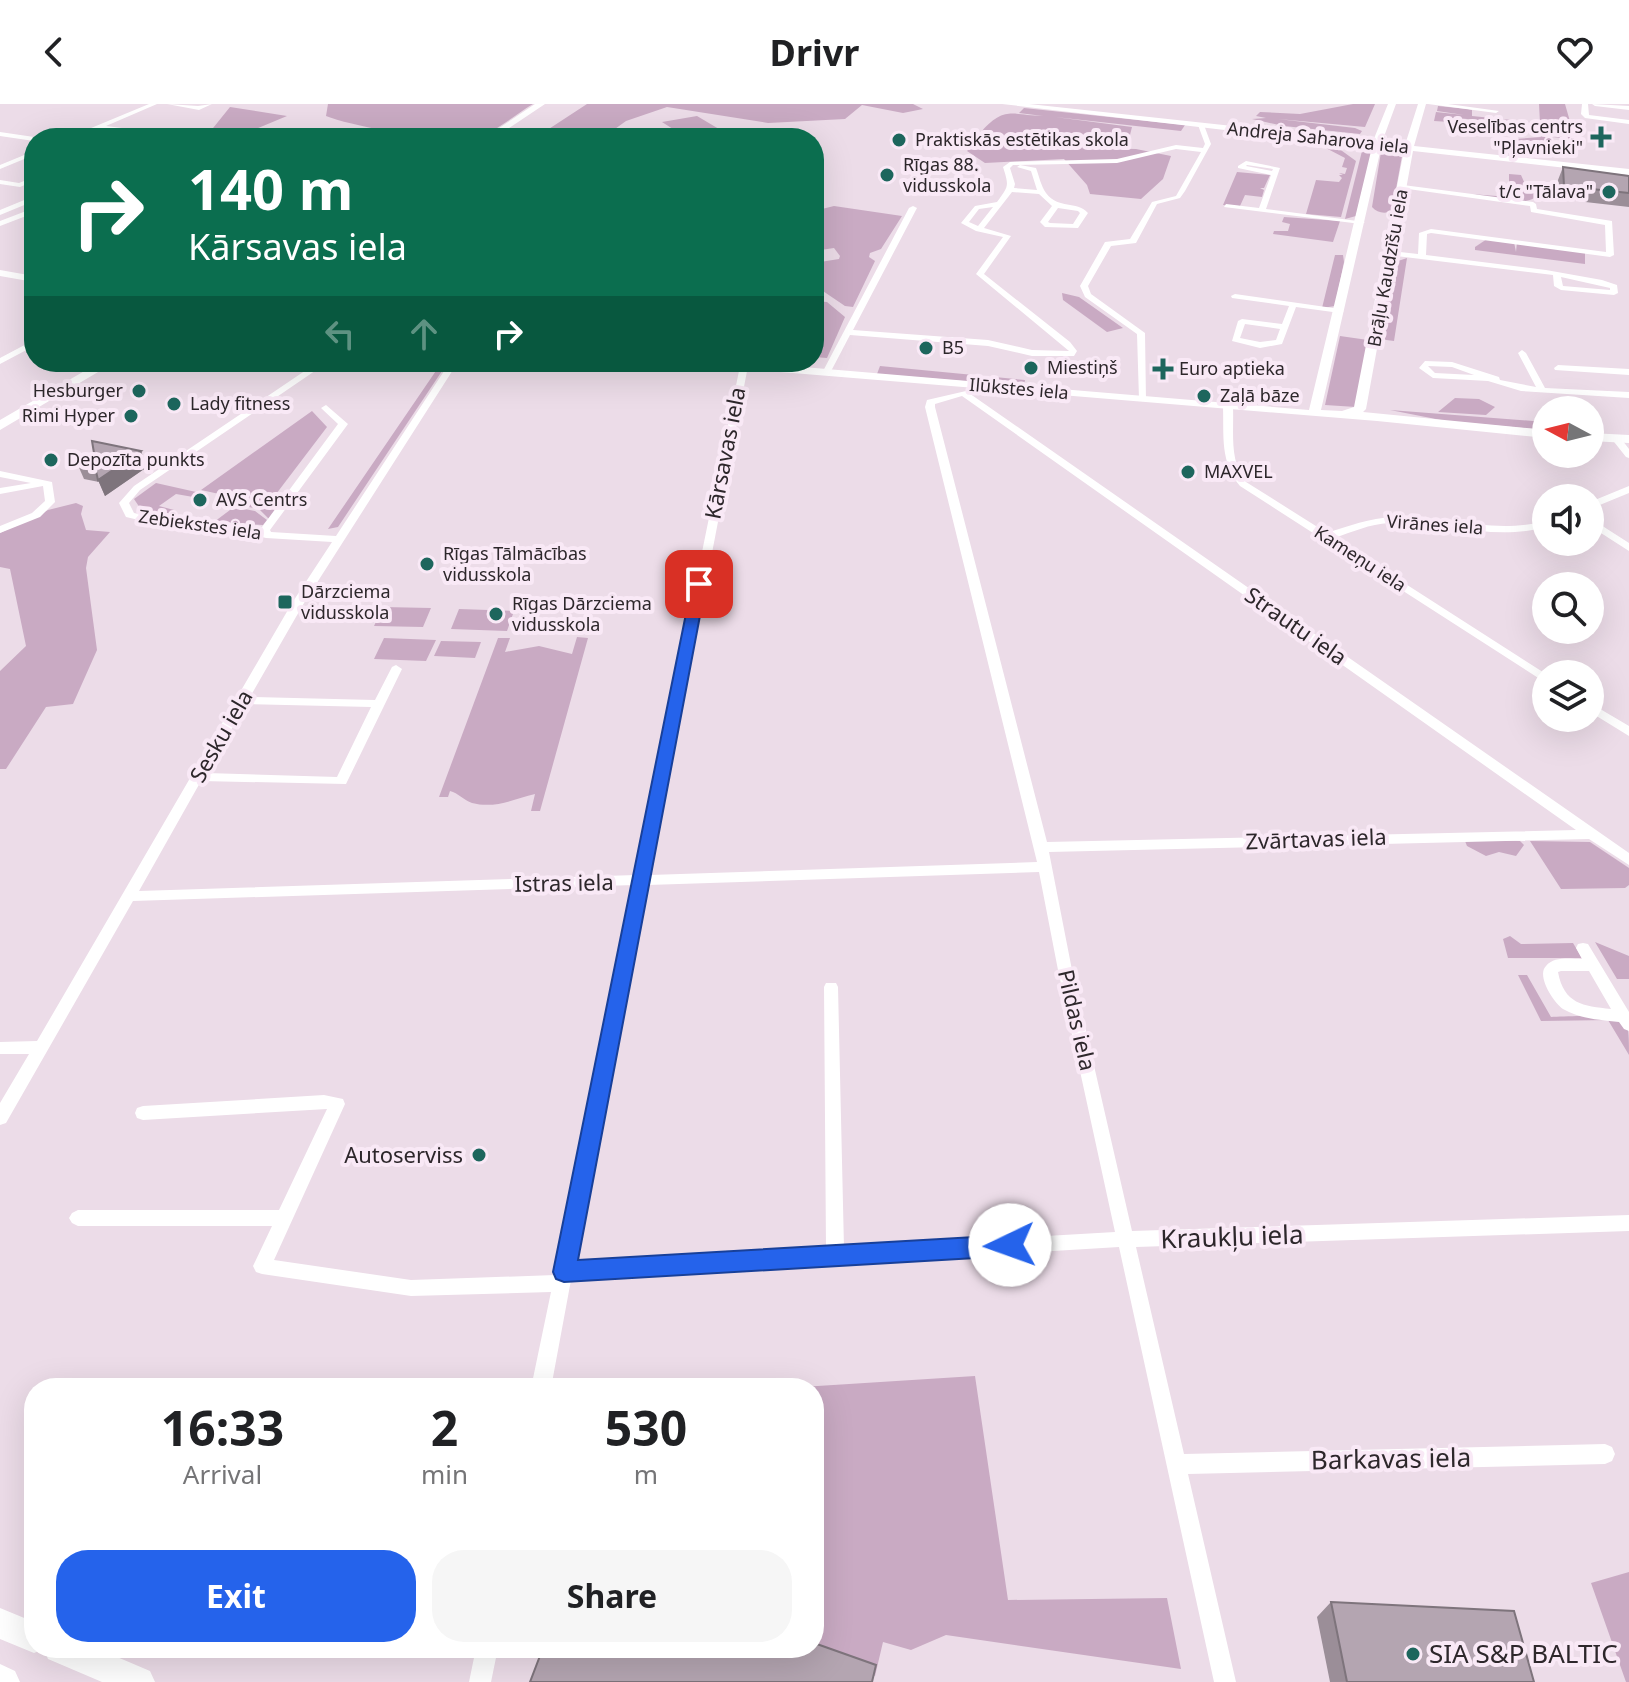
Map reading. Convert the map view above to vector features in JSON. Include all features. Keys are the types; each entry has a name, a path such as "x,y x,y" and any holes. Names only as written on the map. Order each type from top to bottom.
{"street":[{"path":"95,128 154,104"},
{"path":"170,104 199,108 209,104"},
{"path":"504,128 541,104"},
{"path":"510,124 553,104"},
{"name":"Andreja Saharova iela","path":"1006,104 1214,127 1629,164"},
{"name":"Andreja Saharova iela","path":"1063,104 1378,141"},
{"name":"Brāļu Kaudzīšu iela","path":"1314,414 1378,141 1393,104"},
{"path":"1436,104 1496,111"},
{"path":"1585,104 1584,114 1587,117 1629,122"},
{"path":"1595,104 1629,108"},
{"path":"1409,105 1421,108"},
{"name":"Brāļu Kaudzīšu iela","path":"1339,416 1360,409 1367,385 1410,144 1421,108"},
{"path":"1214,127 1239,127 1245,123"},
{"path":"1143,399 1141,333 1088,295 1084,286 1108,244 1133,241 1154,203 1178,197 1206,146 1201,125"},
{"path":"100,126 113,128"},
{"path":"0,134 24,138"},
{"name":"Andreja Saharova iela","path":"1410,144 1629,172"},
{"path":"1008,165 1117,161 1173,147 1206,146"},
{"path":"0,167 24,157"},
{"path":"979,229 1010,190 1008,165"},
{"path":"1008,165 1034,169 1041,192 1056,206 1080,209 1084,213 1075,226 1048,225 1044,222 1056,206"},
{"path":"0,173 24,177"},
{"path":"1262,210 1275,174"},
{"path":"1370,181 1373,185 1369,208 1378,213 1398,210"},
{"path":"0,182 24,183"},
{"path":"1403,187 1533,204 1533,211 1609,223 1610,255 1431,231 1423,233 1422,257"},
{"path":"1010,190 1041,192"},
{"path":"1243,208 1252,198 1266,200"},
{"path":"0,213 24,202"},
{"path":"848,332 988,343 1032,353 1071,354 1073,351 1067,344 982,278 982,270 1007,236 965,223 980,204 998,204"},
{"path":"1226,206 1361,222"},
{"path":"826,373 913,208"},
{"path":"0,224 24,214"},
{"path":"1391,253 1422,257 1557,275 1609,282 1614,287 1614,293 1561,288 1557,275"},
{"path":"0,273 24,277"},
{"path":"1235,296 1340,311"},
{"path":"1285,327 1242,321 1235,339 1260,345 1279,342 1285,327 1293,305"},
{"path":"0,361 24,348"},
{"path":"1522,353 1542,390"},
{"path":"1496,379 1433,375 1423,368 1425,364 1437,362 1459,364 1496,379 1518,388 1629,395"},
{"path":"1558,368 1629,372"},
{"path":"0,426 92,372"},
{"name":"Zebiekstes iela","path":"309,372 137,488 124,503 130,515 173,525 265,530 266,535 336,539"},
{"name":"Sesku iela","path":"0,1118 336,539 447,372"},
{"name":"Kārsavas iela","path":"543,1378 743,372"},
{"name":"Ilūkstes iela","path":"814,372 964,389 1143,399 1339,416 1359,421 1532,433"},
{"path":"1367,385 1373,401 1386,411 1445,426"},
{"name":"Strautu iela","path":"964,389 1629,860"},
{"name":"Pildas iela","path":"964,389 935,399 930,402 930,407 1046,867 1065,970 1225,1682"},
{"name":"Kameņu iela","path":"1228,407 1229,463 1233,474 1249,489 1532,670"},
{"path":"265,530 343,424 326,408"},
{"path":"1622,439 1629,455"},
{"path":"0,474 49,484"},
{"path":"0,491 49,484"},
{"path":"0,530 44,509 50,502 49,484"},
{"path":"1604,500 1629,489"},
{"name":"Virānes iela","path":"1326,537 1372,523 1395,520 1516,530 1532,527"},
{"path":"1604,531 1629,548"},
{"path":"198,777 341,781 396,669"},
{"path":"242,700 380,704"},
{"path":"1604,716 1629,732"},
{"name":"Zvārtavas iela","path":"1041,847 1591,834"},
{"name":"Istras iela","path":"130,896 1046,867"},
{"path":"1583,948 1626,1021"},
{"path":"1593,965 1558,965 1550,970 1563,1001 1574,1010 1626,1021"},
{"path":"831,987 835,1254"},
{"path":"0,1048 41,1047"},
{"path":"78,1218 284,1218 337,1104 324,1102 143,1113"},
{"name":"Kraukļu iela","path":"284,1218 262,1266 411,1288 835,1254 1127,1239 1629,1223"},
{"name":"Barkavas iela","path":"1177,1464 1605,1454"},
{"path":"0,1623 24,1634"},
{"path":"83,1658 139,1682"},
{"path":"480,1682 485,1658"}],"shaded area":[{"path":"328,104 533,104 496,128 373,128 326,116"},
{"path":"587,104 913,104 923,109 903,113 862,105 845,119 768,123 667,107 626,121 616,128 550,128"},
{"path":"1353,104 1375,104 1365,127 1278,119 1355,128 1362,131 1360,134 1284,126 1252,119 1266,118 1256,116 1260,112 1300,114"},
{"path":"1539,104 1565,104 1571,125 1568,126 1571,127 1572,139 1552,137 1550,152 1546,153 1516,149 1515,145 1527,145 1515,143 1515,139 1541,137 1543,129 1567,133 1567,128 1456,118 1450,122 1434,121 1436,112 1464,115 1437,111 1438,106 1472,110 1472,116 1540,123"},
{"path":"230,107 287,116 258,128 213,128"},
{"path":"1024,108 1185,125 1181,131 1055,117 1132,127 1129,139 1094,137 1088,148 1136,149 1171,156 1163,179 1141,199 1090,194 1087,185 1064,159 985,163 967,151 985,133 982,131 990,123 1003,115 1043,116 1019,113"},
{"path":"697,116 717,128 671,128 662,122"},
{"path":"1257,134 1359,144 1358,150 1338,148 1356,161 1341,217 1306,214 1316,180 1339,182 1342,178 1339,175 1343,175 1339,173 1345,174 1347,168 1342,167 1345,158 1322,146 1271,140"},
{"path":"1362,151 1372,151 1356,216 1345,219"},
{"path":"1381,152 1402,156 1392,211 1387,212 1379,212 1372,207"},
{"path":"1237,172 1270,175 1264,188 1260,188 1264,190 1262,197 1245,195 1240,206 1223,205"},
{"path":"1509,174 1521,175 1525,184 1530,185 1530,191 1540,193 1527,201 1518,202 1471,194 1509,197"},
{"path":"834,206 902,216 881,249 870,253 869,257 875,261 853,307 845,306 824,292 824,261 839,259 840,256 834,248 824,250 824,208"},
{"path":"1284,217 1340,221 1333,242 1273,234 1274,231 1288,231 1290,224 1282,222"},
{"path":"1487,239 1514,242 1516,252 1517,242 1585,253 1585,264 1475,250"},
{"path":"1335,255 1343,255 1344,262 1335,306 1322,308"},
{"path":"1407,258 1394,341 1379,339 1392,263"},
{"path":"1062,293 1079,297 1123,328 1107,332 1063,300"},
{"path":"824,302 845,317 827,358 824,358"},
{"path":"1340,336 1368,340 1356,407 1325,405"},
{"path":"880,366 1025,380 1024,386 877,374"},
{"path":"435,372 441,372 338,527 328,529"},
{"path":"1455,398 1479,399 1495,407 1486,415 1438,412"},
{"path":"1390,410 1532,421 1532,429 1446,421"},
{"path":"312,411 327,427 267,506 277,508 269,519 259,509 235,504 233,497 201,490"},
{"path":"156,483 205,494 199,498 176,494 159,506 174,510 167,516 142,511 134,499"},
{"path":"76,503 83,506 81,514 86,530 110,532 88,557 86,568 97,650 73,704 46,707 6,769 0,769 0,671 26,646 10,569 0,567 0,533 48,510"},
{"path":"234,507 255,511 267,520 263,525 214,522"},
{"path":"383,607 431,608 423,627 374,626"},
{"path":"459,609 514,611 507,631 451,629"},
{"path":"577,637 588,638 540,811 531,811 535,794 489,805 472,803 450,791 448,797 439,797 498,638 510,638 505,652 539,646 572,654"},
{"path":"384,638 436,640 426,661 374,659"},
{"path":"441,641 481,642 475,658 434,656"},
{"path":"1465,841 1520,841 1524,845 1516,856 1499,852 1486,856 1467,846"},
{"path":"1530,841 1590,842 1629,868 1629,885 1625,888 1561,889"},
{"path":"1510,936 1521,944 1573,943 1582,958 1508,958 1503,939"},
{"path":"1595,942 1629,956 1629,979 1617,979"},
{"path":"1518,975 1527,975 1551,1017 1593,1016 1615,1020 1623,1024 1628,1030 1629,1055 1608,1020 1541,1021"},
{"path":"975,1376 1008,1600 1167,1598 1181,1669 946,1635 911,1650 883,1642 875,1676 824,1657 824,1386"},
{"path":"1629,1572 1629,1682 1626,1682 1591,1583"}],"building":[{"path":"1563,167 1629,176 1629,193 1564,186"},
{"path":"92,441 141,451 98,480 95,467 77,463 94,453"},
{"name":"SIA S&P BALTIC","path":"1331,1602 1514,1611 1534,1682 1347,1682"},
{"path":"824,1647 876,1665 872,1682 530,1682 539,1658 824,1658"}],"place":[{"name":"Veselības centrs \"Pļavnieki\"","path":"1601,137"},
{"name":"Praktiskās estētikas skola","path":"899,140"},
{"name":"Rīgas 88. vidusskola","path":"887,175"},
{"name":"t/c \"Tālava\"","path":"1609,192"},
{"name":"B5","path":"926,348"},
{"name":"Miestiņš","path":"1031,368"},
{"name":"Euro aptieka","path":"1163,369"},
{"name":"Hesburger","path":"139,391"},
{"name":"Zaļā bāze","path":"1204,396"},
{"name":"Lady fitness","path":"174,404"},
{"name":"Rimi Hyper","path":"131,416"},
{"name":"Depozīta punkts","path":"51,460"},
{"name":"MAXVEL","path":"1188,472"},
{"name":"AVS Centrs","path":"200,500"},
{"name":"Rīgas Tālmācības vidusskola","path":"427,564"},
{"name":"Dārzciema vidusskola","path":"285,602"},
{"name":"Rīgas Dārzciema vidusskola","path":"496,614"},
{"name":"Autoserviss","path":"479,1155"},
{"name":"SIA S&P BALTIC","path":"1413,1654"}],"route":[{"path":"699,584 564,1272 1010,1245"}]}
